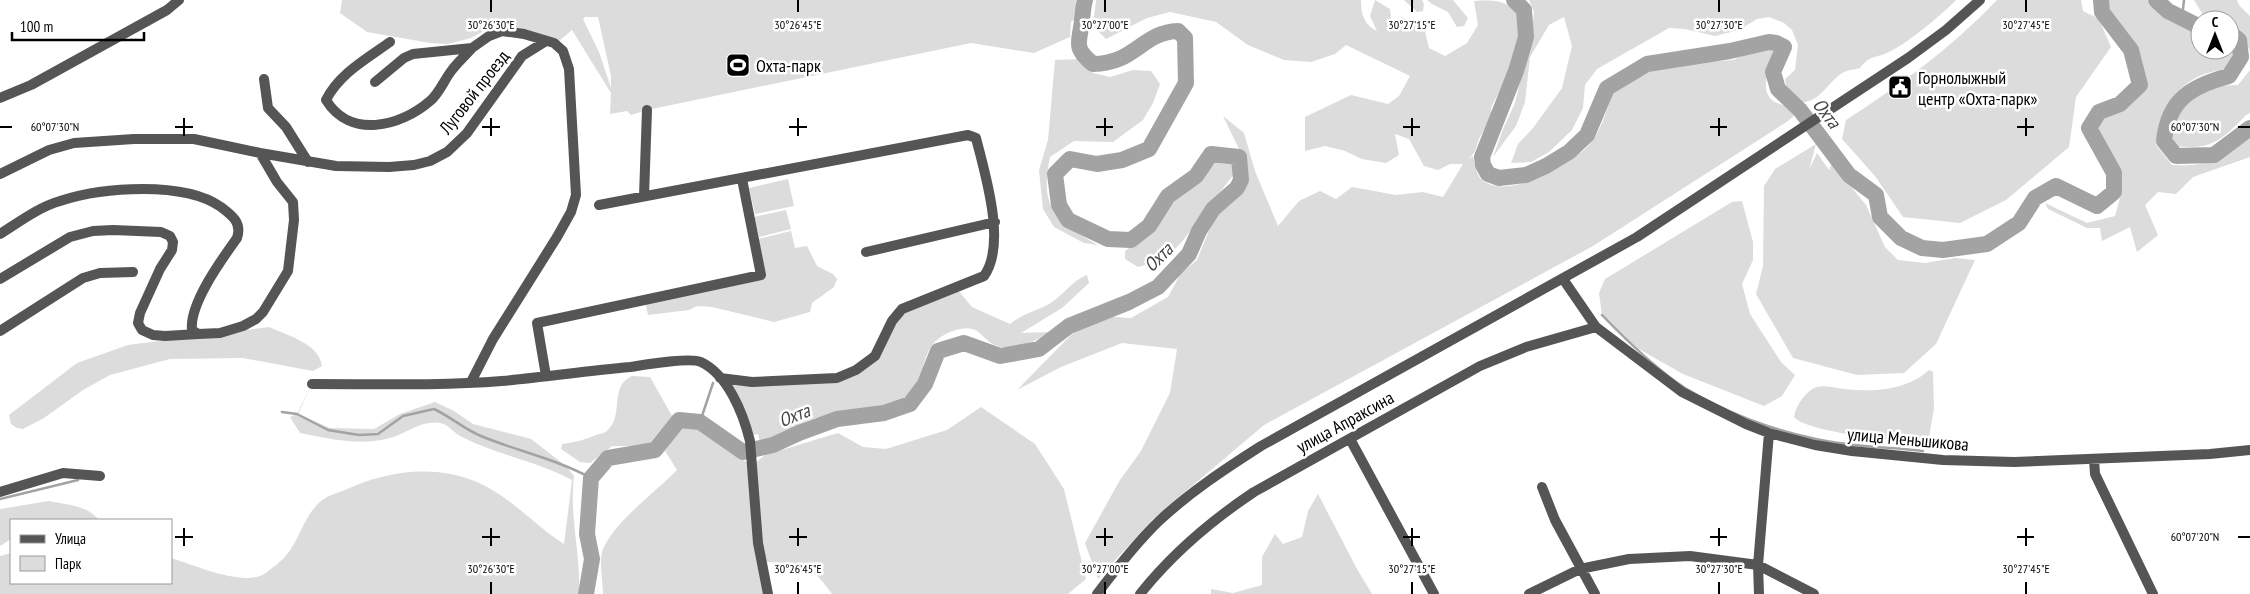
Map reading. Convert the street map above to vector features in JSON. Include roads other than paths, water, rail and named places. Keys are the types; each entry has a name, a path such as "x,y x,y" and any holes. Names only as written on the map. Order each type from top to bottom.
{"street":[{"path":"0,98 32,86 167,10 179,0"},
{"path":"1097,594 1124,558 1158,521 1205,482 1261,446 1637,237 1908,58 1946,30 1980,0"},
{"path":"390,42 353,68 337,83 326,100 333,111 342,117 364,125 386,125 411,114 431,100 452,69 472,48 489,36 502,31 524,34 559,45 568,63 573,117 576,196 571,212 557,237 493,339 471,382"},
{"name":"Луговой проезд","path":"0,174 49,150 74,143 134,139 194,139 308,162 365,167 414,165 430,161 446,152 467,133 522,56 546,41"},
{"path":"375,82 404,58 414,54 472,48"},
{"path":"264,80 268,108 286,127 308,162"},
{"path":"644,196 647,110"},
{"path":"599,205 968,135 976,138 995,222 990,267 984,276 902,309 892,321 875,356 856,370 836,378 752,382 720,378"},
{"path":"0,279 70,237 93,231 162,232 170,236 173,242 172,250 160,270 140,313 138,324 142,330 153,335 198,334 220,333 243,326 256,319 263,312 288,271 294,220 293,202 277,182 260,153"},
{"path":"546,376 537,323 760,275 742,179"},
{"path":"0,234 36,211 58,201 106,192 172,190 199,195 214,202 229,213 238,223 239,230 194,314 192,330 198,334"},
{"path":"866,252 995,222"},
{"path":"0,331 83,278 100,273 133,272"},
{"name":"улица Меньшикова","path":"1563,279 1596,327 1682,392 1746,424 1769,433 1815,445 1852,451 1943,460 2014,462 2094,460 2250,450"},
{"name":"улица Апраксина","path":"1140,594 1154,576 1220,514 1254,492 1480,366 1526,347 1596,327"},
{"path":"312,384 471,382 546,376 690,360 699,361 711,368 720,378 742,414 750,441 758,543 768,594"},
{"path":"1759,594 1758,565 1769,433"},
{"path":"1350,438 1434,594"},
{"path":"2094,460 2095,474 2153,594"},
{"path":"0,492 63,474 100,476"},
{"path":"1542,487 1555,520 1595,594"},
{"path":"1529,594 1580,569 1629,559 1690,556 1758,565 1814,594"}],"waterway":[{"name":"Охта","path":"586,594 592,559 587,534 591,478 608,458 655,450 679,420 700,422 743,452 773,445 837,419 884,413 910,404 925,384 938,351 964,343 1000,356 1039,349 1069,326 1129,302 1158,287 1189,254 1199,231 1213,209 1237,188 1241,180 1239,157 1211,154 1196,176 1168,196 1149,226 1131,240 1108,239 1068,220 1059,205 1055,174 1070,159 1097,164 1122,160 1149,149 1186,83 1185,38 1178,31 1155,37 1119,59 1107,63 1093,64 1082,53 1079,44 1085,0"},
{"name":"Охта","path":"1514,0 1524,10 1526,37 1516,71 1482,157 1483,165 1488,174 1499,178 1526,175 1569,152 1587,135 1607,88 1647,64 1730,51 1769,42 1776,43 1784,47 1773,72 1778,89 1800,110 1849,175 1876,195 1880,217 1901,238 1922,248 1943,250 1987,244 2019,223 2035,198 2056,186 2097,206 2114,192 2114,173 2089,128 2099,112 2120,104 2140,85 2131,50 2102,12 2101,0"},
{"name":"Охта","path":"2156,0 2168,11 2190,22"},
{"path":"2182,18 2184,0"},
{"name":"Охта","path":"2240,48 2240,59"},
{"name":"Охта","path":"2239,60 2229,76 2193,90 2176,105 2170,115 2164,141 2176,156 2214,155 2250,128"},
{"path":"1602,315 1621,335 1663,372 1700,397 1732,412 1782,431 1829,442 1923,451"},
{"path":"700,422 713,383"},
{"path":"282,412 297,414 328,430 359,435 378,434 403,416 434,409 481,436 550,460 591,478"},
{"path":"0,499 78,480"}],"place":[{"name":"Охта-парк","path":"738,65"},
{"name":"Горнолыжный центр «Охта-парк»","path":"1900,87"}]}
